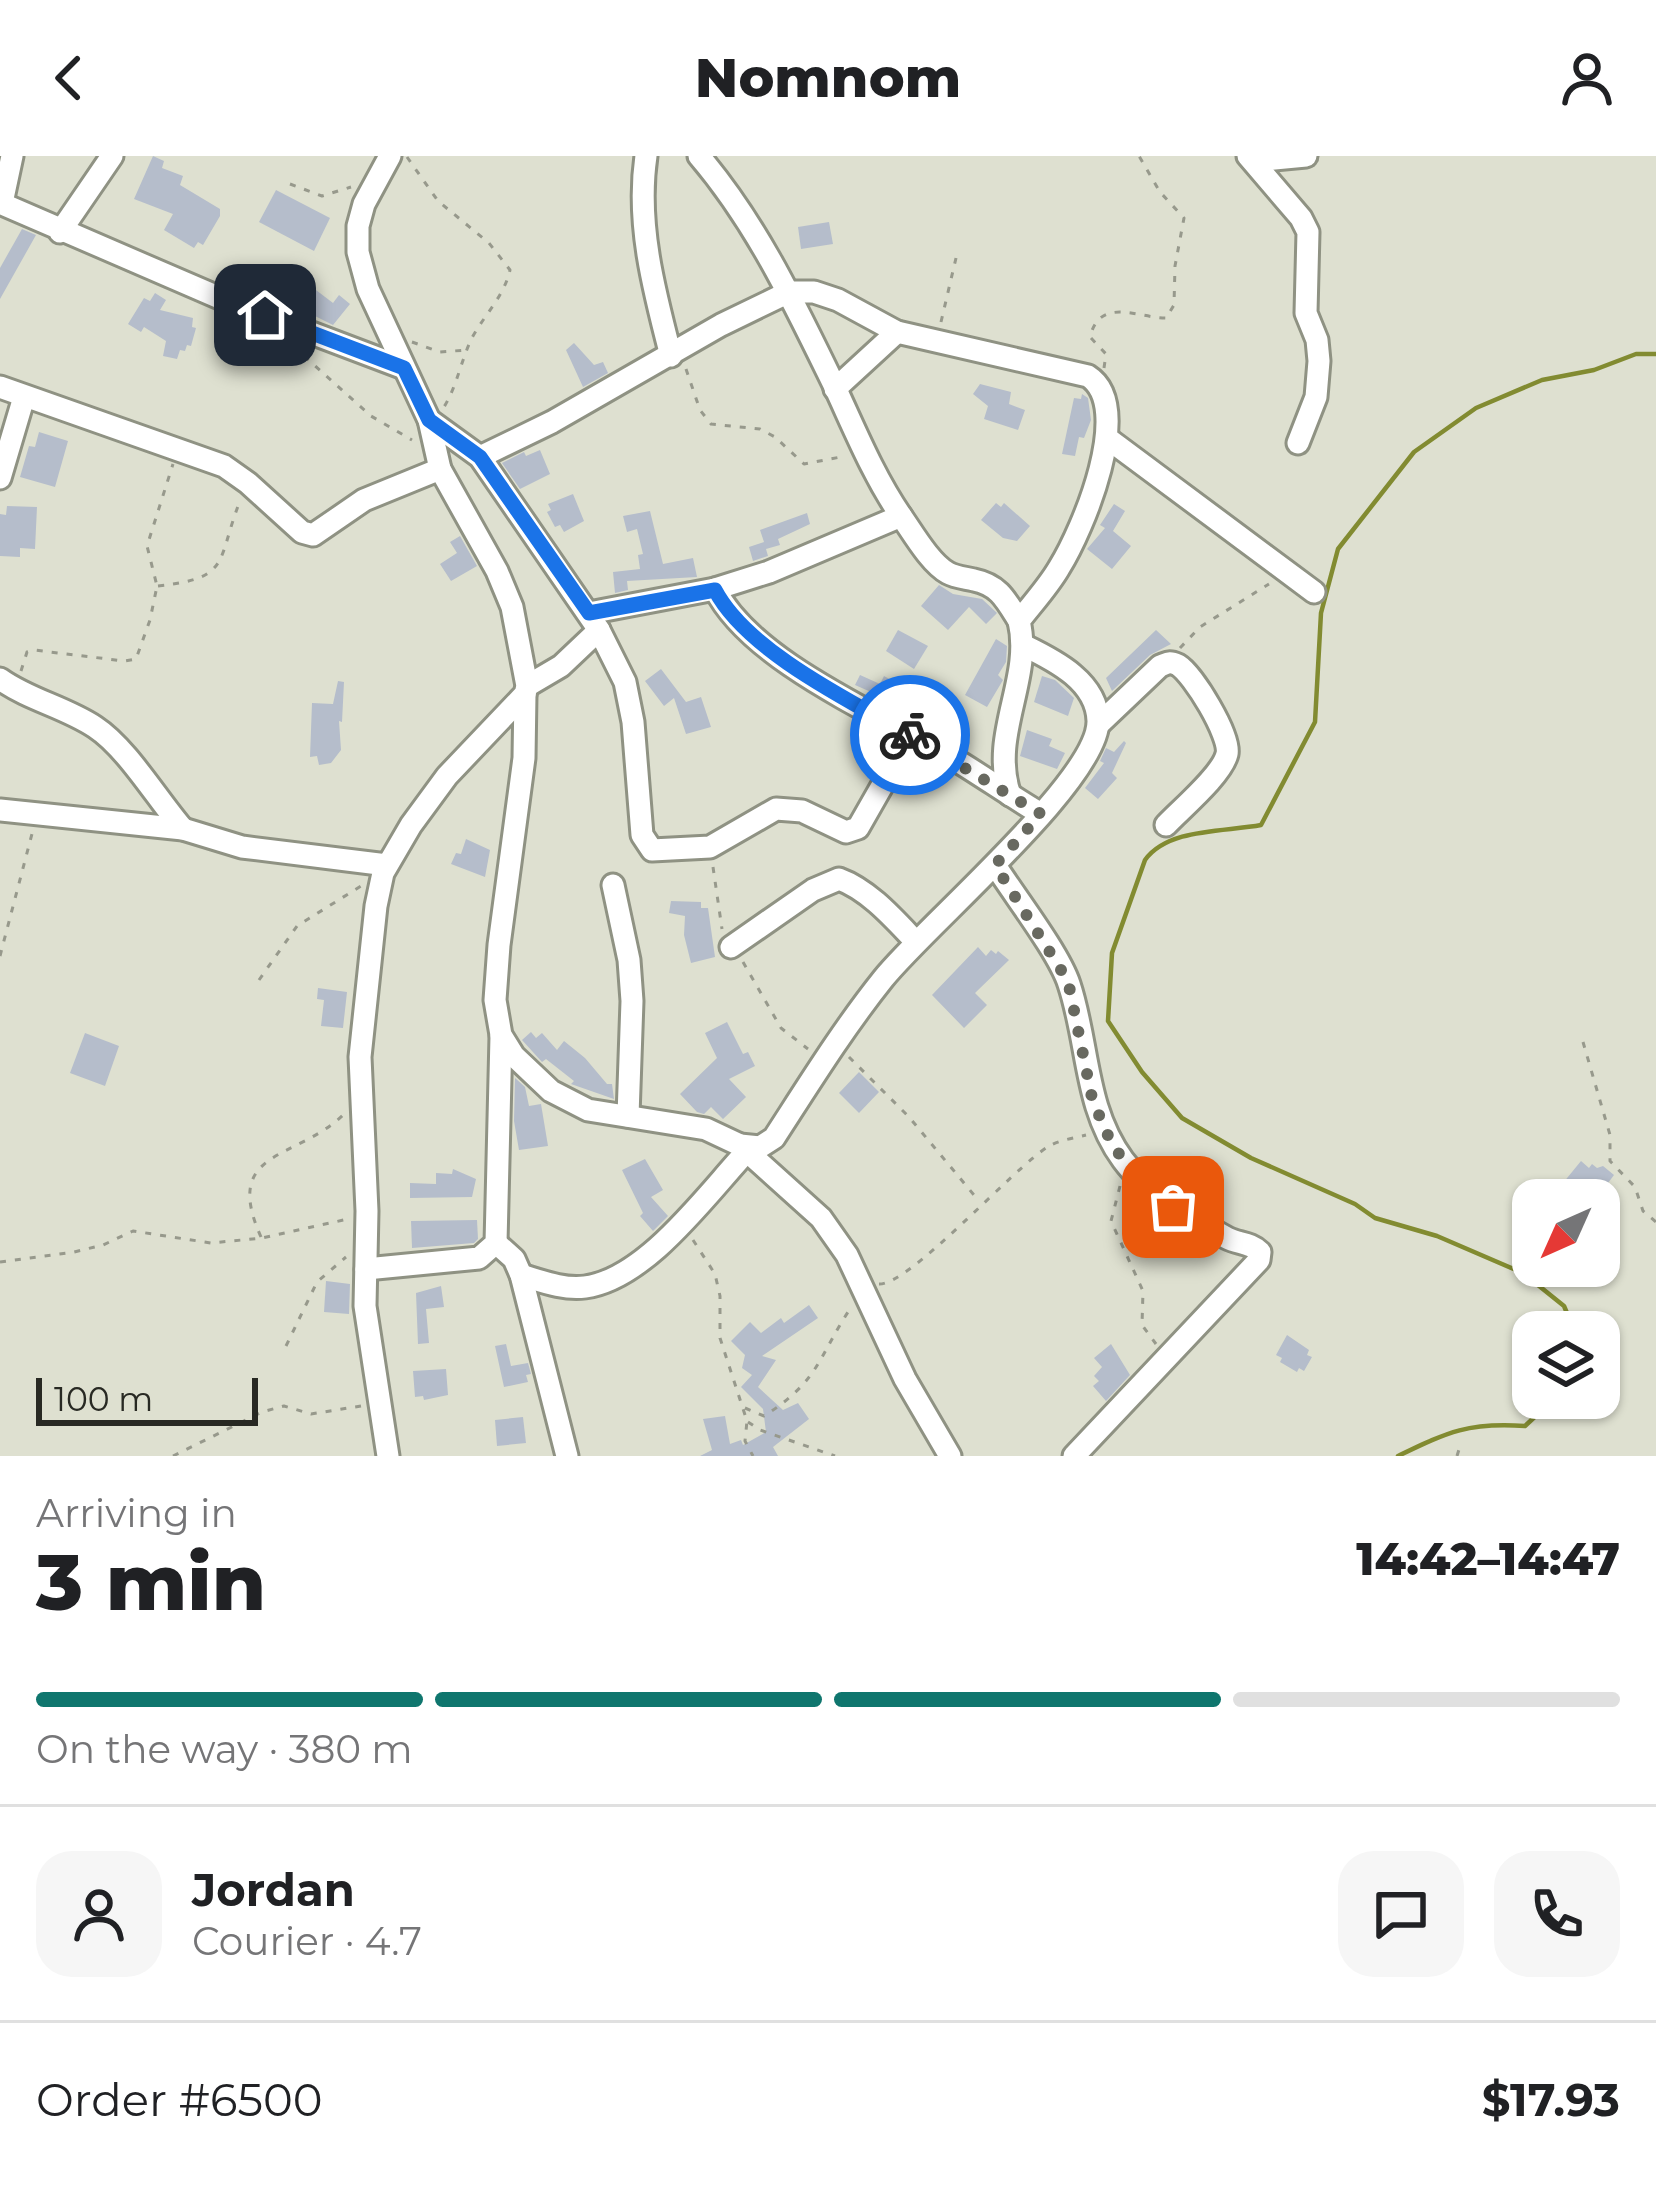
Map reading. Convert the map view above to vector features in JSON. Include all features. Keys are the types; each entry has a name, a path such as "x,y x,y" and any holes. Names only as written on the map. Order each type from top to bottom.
{"street":[{"path":"12,156 1,203 227,301 404,368"},
{"path":"60,232 112,156"},
{"path":"366,1269 479,1258 496,1243 501,1035 495,1000 524,758 526,690 522,644 497,571 438,459 432,422 368,290 358,252 358,226 390,156"},
{"path":"646,156 649,262 671,356"},
{"path":"699,156 728,190 788,292 862,451 901,516 941,568 950,575 989,583 1000,591 1019,621 1025,646 1004,752 1010,795"},
{"path":"1251,159 1306,156"},
{"path":"1251,159 1308,232 1306,313 1319,361 1316,397 1298,443"},
{"path":"480,457 788,292 814,292 897,332 1088,376 1102,385 1108,404 1107,438 1094,489 1061,566 1019,621"},
{"path":"836,389 897,332"},
{"path":"0,387 224,466 302,532 313,535 438,459"},
{"path":"0,478 24,398"},
{"path":"432,422 480,457 594,622 625,682 646,844 661,852 710,847 776,809 802,812 846,832 858,828 910,735"},
{"path":"1107,438 1314,592"},
{"path":"388,1456 365,1306 362,1097 364,1013 385,869 447,776 526,690 561,666 594,622 770,572 901,516"},
{"path":"715,590 736,624 828,688 1041,814"},
{"path":"1025,646 1084,684 1095,702 1099,724"},
{"path":"521,1276 567,1287 617,1280 680,1226 744,1148 760,1147 774,1138 885,976 1041,814 1075,772 1099,724 1160,666 1170,663 1181,667 1210,708 1226,736 1228,753 1219,769 1166,825"},
{"path":"9,685 111,739 183,829"},
{"path":"0,810 183,829 242,848 385,869"},
{"path":"995,865 1068,981 1092,1098 1125,1164 1173,1207 1260,1252 1259,1260 1170,1358 1074,1456"},
{"path":"731,946 813,890 839,879 863,893 916,942"},
{"path":"613,885 629,960 632,1001 628,1116"},
{"path":"501,1035 514,1056 550,1091 589,1110 706,1129 744,1148 821,1218 950,1456"},
{"path":"496,1243 514,1259 521,1276 567,1456"}],"path":[{"path":"406,156 439,201 489,243 510,270 506,288 467,350 457,387 432,422"},
{"path":"1102,385 1106,354 1090,337 1093,325 1116,311 1166,318 1174,305 1174,266 1184,218 1160,192 1138,156"},
{"path":"290,184 322,196 376,182"},
{"path":"938,341 956,258"},
{"path":"388,333 440,352 467,350"},
{"path":"293,345 371,416 438,459"},
{"path":"671,356 690,374 700,410 711,424 760,429 804,464 826,463 862,451"},
{"path":"9,685 23,659 34,650 124,662 136,658 157,586 147,546 177,451"},
{"path":"157,586 197,582 208,575 224,553 248,483"},
{"path":"1170,663 1200,627 1284,571"},
{"path":"0,956 37,815"},
{"path":"710,847 723,930 782,1028 830,1053 909,1117 980,1202"},
{"path":"260,980 297,926 385,869"},
{"path":"1583,1042 1610,1135 1610,1161 1635,1187 1642,1211 1656,1222"},
{"path":"262,1238 250,1212 248,1183 257,1170 326,1132 362,1097"},
{"path":"743,1407 764,1415 789,1400 817,1372 859,1281 891,1284 1052,1144 1106,1132"},
{"path":"1125,1164 1112,1221 1143,1291 1142,1325 1170,1358"},
{"path":"0,1262 88,1248 133,1231 211,1243 262,1238 367,1211"},
{"path":"680,1226 715,1274 720,1338 747,1421 745,1441 752,1456"},
{"path":"286,1346 317,1282 367,1242"},
{"path":"173,1456 284,1406 310,1414 381,1403"},
{"path":"747,1421 760,1430 836,1456"},
{"path":"1456,1456 1460,1443"}],"building":[{"path":"153,156 164,161 162,168 183,176 180,185 220,209 203,245 198,242 194,248 164,230 173,214 134,199"},
{"path":"276,190 330,218 314,251 259,222"},
{"path":"829,222 833,244 801,249 798,227"},
{"path":"22,229 36,235 0,299 0,268"},
{"path":"312,287 333,303 339,295 350,304 333,325 297,307"},
{"path":"155,293 166,300 160,310 193,318 196,328 191,346 180,350 177,359 163,356 166,341 144,327 141,332 128,324 144,298 150,301"},
{"path":"574,343 594,365 603,362 608,373 583,387 566,350"},
{"path":"980,384 1011,392 1009,404 1025,410 1018,430 984,419 988,406 973,394"},
{"path":"1082,394 1088,398 1091,420 1084,438 1079,437 1075,456 1062,454 1074,398 1081,399"},
{"path":"39,432 68,441 55,487 20,477 29,446 35,447"},
{"path":"540,450 550,474 520,489 502,463"},
{"path":"573,494 584,521 564,532 560,525 555,527 548,504"},
{"path":"996,503 1001,507 1004,503 1030,526 1017,541 1003,538 981,520"},
{"path":"1114,504 1125,511 1113,531 1131,546 1112,569 1087,549 1105,528 1100,525"},
{"path":"7,506 37,507 35,549 20,548 20,557 0,556 0,514 6,515"},
{"path":"650,511 663,564 693,558 697,577 627,581 628,590 615,593 613,572 640,569 638,555 643,554 637,529 627,532 623,516"},
{"path":"807,513 810,524 778,539 780,545 766,549 768,556 753,561 749,547 764,542 760,530"},
{"path":"460,536 477,566 451,581 440,564 457,553 450,542"},
{"path":"939,585 953,594 982,599 997,613 986,624 969,607 948,630 921,606"},
{"path":"898,630 928,646 914,669 886,651"},
{"path":"1156,630 1171,644 1150,655 1112,691 1106,678"},
{"path":"996,639 1007,646 1006,662 998,675 1003,680 987,707 965,695"},
{"path":"661,669 686,702 701,697 711,727 686,734 674,698 664,706 645,681"},
{"path":"860,675 880,684 884,676 931,702 926,715 878,700 880,696 855,685"},
{"path":"1042,676 1055,680 1074,698 1068,716 1034,702"},
{"path":"338,681 344,682 341,750 331,763 319,765 317,756 310,757 312,703 333,704"},
{"path":"1027,730 1052,739 1049,746 1065,753 1057,769 1020,756"},
{"path":"1124,741 1112,773 1117,778 1098,799 1085,788 1104,763 1100,761 1106,748 1114,752"},
{"path":"466,839 490,850 485,877 451,864"},
{"path":"671,901 701,902 701,908 708,908 715,957 691,963 685,916 669,913"},
{"path":"978,947 986,956 991,950 998,951 1009,960 975,993 987,1005 964,1028 932,995"},
{"path":"318,988 347,992 343,1028 321,1026 324,1000 317,999"},
{"path":"727,1022 743,1054 748,1052 755,1066 729,1079 746,1097 723,1119 711,1107 704,1114 697,1112 680,1094 717,1058 705,1033"},
{"path":"531,1032 536,1038 542,1033 557,1050 564,1041 612,1084 614,1099 571,1084 574,1081 546,1059 542,1062 522,1040"},
{"path":"85,1033 119,1046 105,1086 70,1073"},
{"path":"859,1072 879,1092 859,1113 839,1093"},
{"path":"515,1078 525,1087 529,1106 541,1104 548,1146 519,1150"},
{"path":"645,1159 663,1190 651,1197 668,1216 653,1231 640,1216 643,1213 622,1170"},
{"path":"1581,1161 1589,1168 1603,1166 1614,1175 1611,1179 1566,1179"},
{"path":"453,1169 476,1179 472,1197 410,1198 410,1183 436,1184 436,1173 452,1174"},
{"path":"477,1220 474,1243 412,1248 411,1221"},
{"path":"326,1281 350,1284 349,1314 324,1312"},
{"path":"441,1286 444,1307 426,1309 429,1343 418,1344 416,1293"},
{"path":"809,1305 818,1318 762,1356 776,1360 758,1387 783,1410 798,1403 809,1419 773,1447 778,1456 700,1456 712,1450 703,1419 725,1416 730,1444 741,1440 743,1445 766,1432 763,1409 741,1387 752,1375 742,1368 745,1355 731,1341 750,1322 761,1333"},
{"path":"1287,1335 1309,1350 1307,1355 1312,1357 1304,1371 1299,1368 1297,1372 1276,1355"},
{"path":"506,1344 511,1366 528,1363 528,1382 504,1387 495,1346"},
{"path":"1111,1344 1130,1375 1106,1401 1093,1386 1102,1367 1094,1358"},
{"path":"446,1369 448,1395 415,1397 413,1371"},
{"path":"523,1417 526,1443 497,1446 495,1420"}],"waterway":[{"path":"1566,1311 1523,1273 1437,1236 1375,1218 1355,1204 1251,1158 1182,1118 1142,1072 1108,1021 1112,953 1145,860 1155,850 1198,833 1261,825 1315,722 1321,613 1338,549 1414,452 1476,408 1542,380 1594,370 1636,354 1656,354"},
{"path":"1398,1456 1459,1430 1525,1426 1532,1419"}],"way so far":[{"path":"910,735 1041,814 995,865 1068,981 1092,1098 1106,1132 1125,1164 1173,1207"}],"route":[{"path":"265,315 404,368 429,420 480,457 589,613 715,590 736,624 828,688 910,735"}]}
